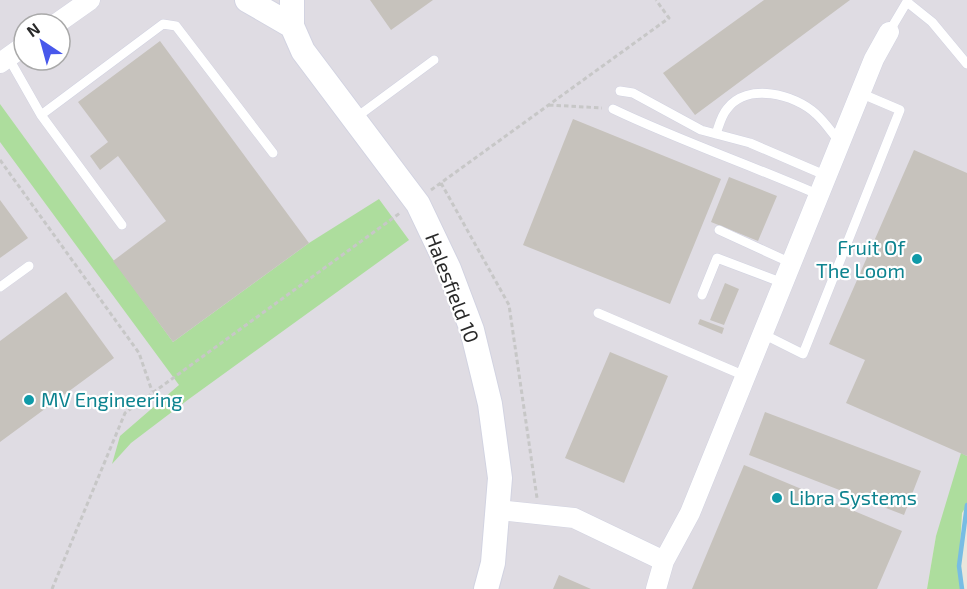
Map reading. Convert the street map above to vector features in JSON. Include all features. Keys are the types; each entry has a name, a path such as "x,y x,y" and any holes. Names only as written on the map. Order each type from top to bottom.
{"street":[{"path":"72,13 90,0"},
{"path":"247,0 292,26"},
{"name":"Halesfield 10","path":"292,0 292,26 303,51 418,204 449,269 472,330 490,404 501,478 493,563 486,589"},
{"path":"656,589 664,561 690,513 874,59 889,32"},
{"path":"498,510 574,518 664,561"}],"lane":[{"path":"889,32 907,1 932,22 967,64"},
{"path":"40,116 163,24 176,26 273,153"},
{"path":"4,60 40,116 122,225"},
{"path":"354,119 434,60"},
{"path":"620,91 633,93 700,130 750,143 827,176"},
{"path":"716,134 728,107 748,94 761,93 799,102 817,114 840,142"},
{"path":"763,334 803,354 900,110 860,93"},
{"path":"613,109 666,134 761,169 819,195"},
{"path":"719,230 791,263"},
{"path":"702,295 717,258 783,284"},
{"path":"0,287 29,266"},
{"path":"598,313 745,376"}],"path":[{"path":"428,193 669,18 656,0"},
{"path":"549,105 613,109"},
{"path":"0,160 139,353 152,392"},
{"path":"441,183 509,305 539,515"},
{"path":"52,589 125,413 404,210"}],"shaded area":[{"path":"0,0 967,0 967,456 936,536 927,589 0,589"}],"green space":[{"path":"0,104 173,342 309,243 379,199 409,240 189,399 131,443 112,464 120,436 179,385 0,142"},
{"path":"961,453 967,456 967,505 962,513 959,566 962,589 927,589 936,536"}],"building":[{"path":"370,0 433,0 391,30"},
{"path":"764,0 850,0 695,115 663,73"},
{"path":"160,41 309,243 173,342 113,261 166,221 118,156 100,170 90,156 108,142 78,102"},
{"path":"573,119 721,179 670,304 523,245"},
{"name":"Fruit Of The Loom","path":"914,150 967,173 967,456 846,403 865,360 829,344"},
{"path":"729,177 777,196 758,241 711,222"},
{"path":"0,200 28,238 0,258"},
{"path":"725,283 739,289 724,325 710,320"},
{"name":"MV Engineering","path":"66,292 114,358 0,442 0,341"},
{"path":"700,319 724,328 722,334 698,324"},
{"path":"610,352 668,376 624,483 565,458"},
{"path":"765,412 921,471 904,515 749,455"},
{"name":"Libra Systems","path":"744,465 902,531 877,589 692,589"},
{"path":"559,575 591,589 553,589"}],"waterway":[{"path":"962,589 959,566 967,505"}],"place":[{"name":"Fruit Of The Loom","path":"917,259"},
{"name":"MV Engineering","path":"29,400"},
{"name":"Libra Systems","path":"777,498"}]}
